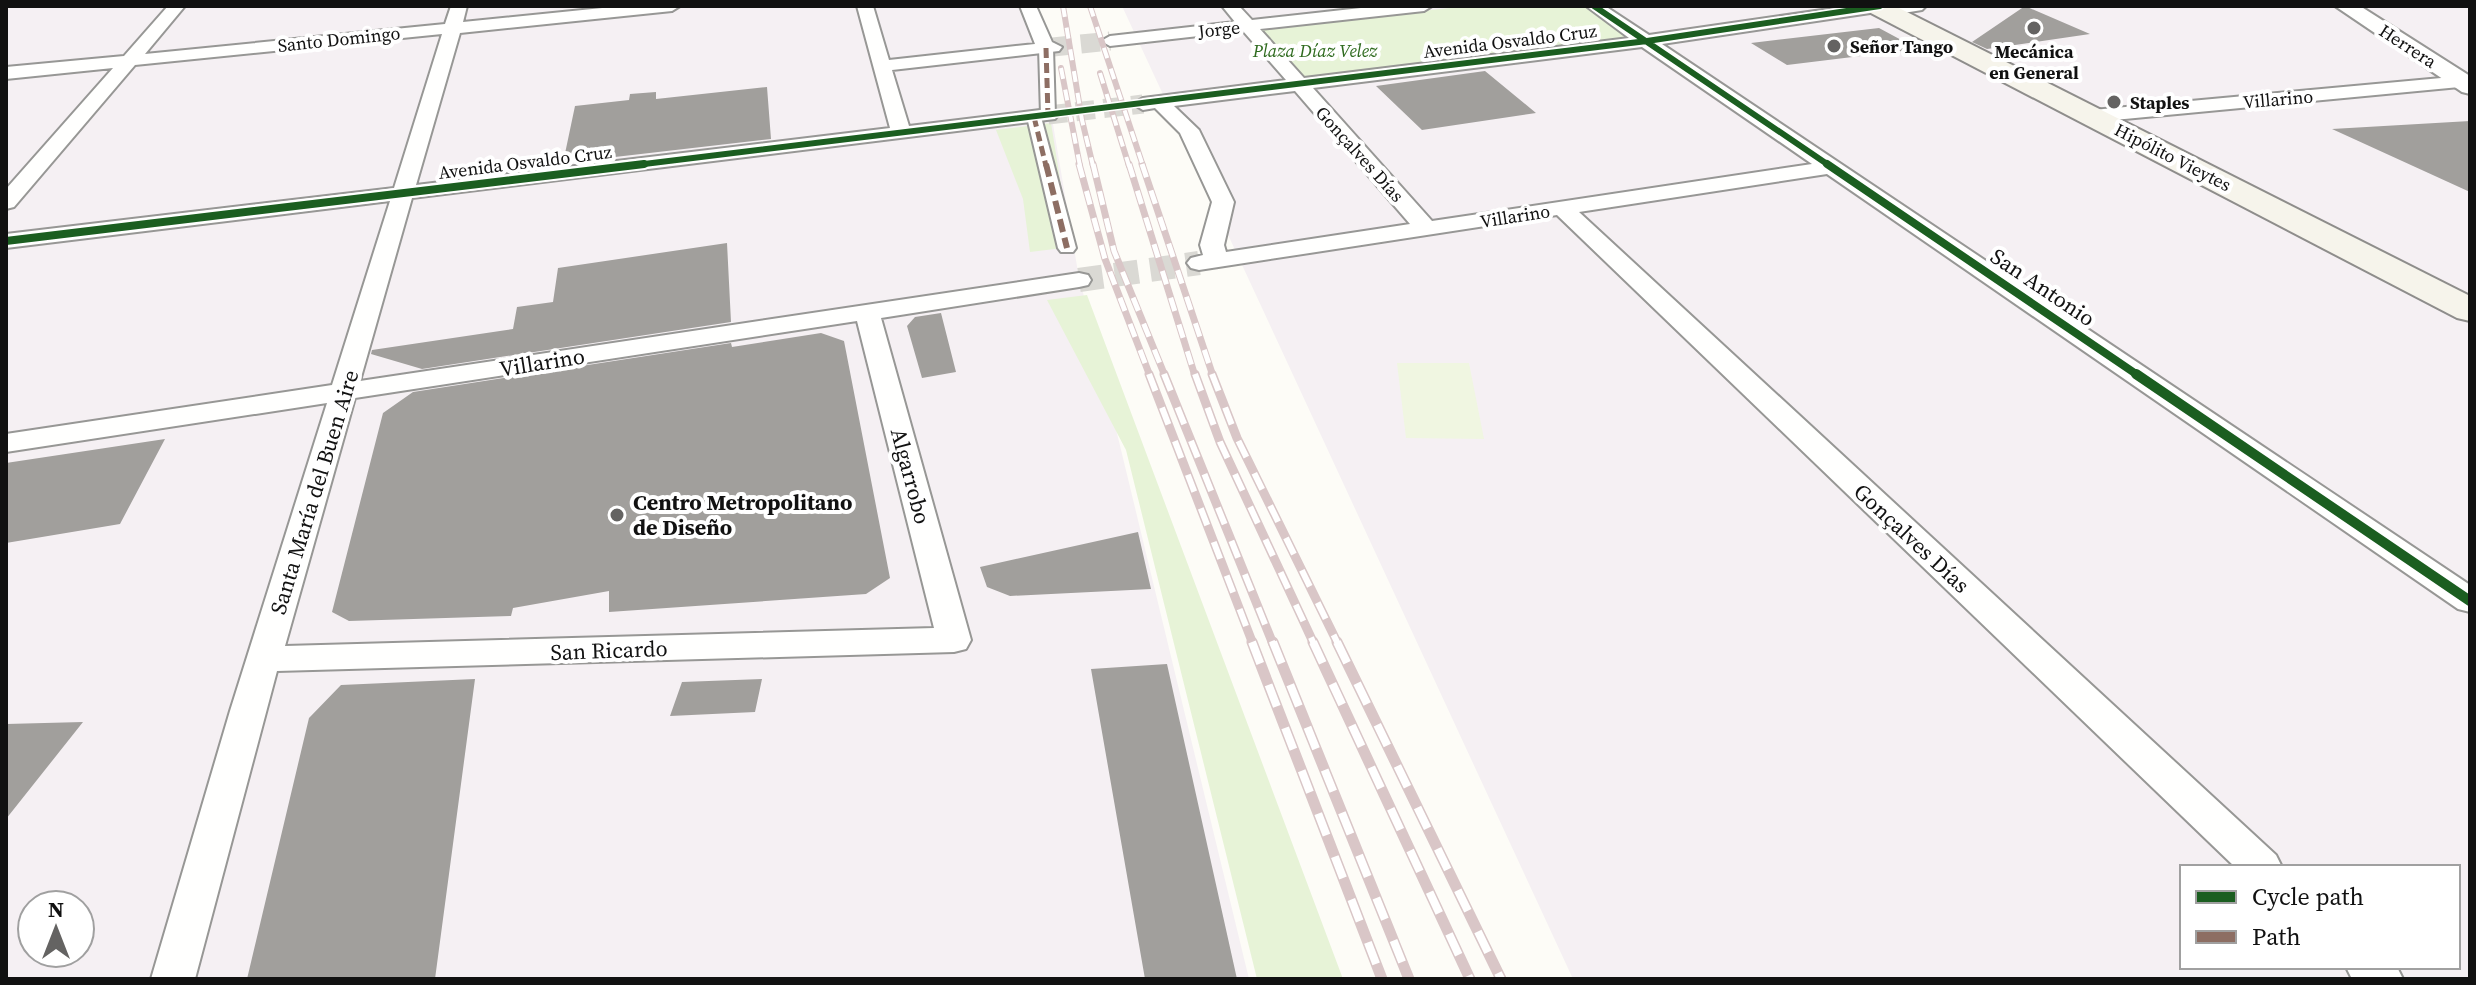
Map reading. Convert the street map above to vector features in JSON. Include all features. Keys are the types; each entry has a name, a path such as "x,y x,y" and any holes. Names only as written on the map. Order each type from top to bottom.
{"main road":[{"name":"Hipólito Vieytes","path":"1879,7 2470,310"}],"street":[{"path":"6,202 177,6"},
{"name":"Santa María del Buen Aire","path":"173,979 401,192 459,6"},
{"name":"Santo Domingo","path":"6,73 672,6"},
{"path":"865,6 901,133"},
{"path":"1028,6 1049,47 1041,116 1067,248"},
{"name":"Gonçalves Días","path":"1230,6 1427,229"},
{"name":"Jorge","path":"1110,41 1424,6"},
{"name":"San Antonio","path":"1594,6 2470,601"},
{"name":"Avenida Osvaldo Cruz","path":"1207,262 1223,202 1189,130 1151,103 1647,41 1879,7 1915,6"},
{"name":"Herrera","path":"2346,6 2466,84"},
{"path":"882,66 1049,47"},
{"name":"Villarino","path":"2093,116 2466,84"},
{"name":"Avenida Osvaldo Cruz","path":"6,241 1041,116"},
{"name":"Villarino","path":"1207,262 1831,167"},
{"name":"Gonçalves Días","path":"1562,208 2260,865"},
{"name":"Villarino","path":"6,443 1079,280"},
{"name":"Algarrobo","path":"867,311 954,640"},
{"name":"San Ricardo","path":"265,659 954,640"}],"shaded area":[{"path":"6,6 1033,6 1078,272 1249,979 6,979"},
{"path":"1122,6 2470,6 2470,979 1573,979"}],"green space":[{"name":"Plaza Díaz Velez","path":"1468,6 1592,6 1639,38 1300,78 1257,29"},
{"path":"1051,123 1071,247 1030,252 1023,199 996,130"},
{"path":"1087,295 1343,979 1257,979 1126,450 1047,300"},
{"path":"1397,363 1469,363 1484,439 1406,438"}],"building":[{"name":"Mecánica en General","path":"2025,6 2090,34 1987,49 1972,42"},
{"name":"Señor Tango","path":"1879,28 1918,49 1787,65 1751,43"},
{"path":"1485,71 1536,113 1422,130 1376,86"},
{"path":"767,87 771,139 563,163 575,106 629,100 630,94 656,92 656,99"},
{"path":"2470,121 2470,192 2332,129"},
{"path":"727,243 731,322 422,369 371,354 372,350 513,329 517,307 553,302 558,268"},
{"path":"941,313 956,372 922,378 907,326 915,317"},
{"name":"Centro Metropolitano de Diseño","path":"821,333 844,341 890,578 866,594 609,612 609,591 513,608 511,616 349,621 332,612 383,413 413,392 731,343 732,347"},
{"path":"165,439 120,524 6,543 6,463"},
{"path":"1138,532 1151,589 1010,596 987,587 980,567"},
{"path":"1167,664 1237,979 1145,979 1091,669"},
{"path":"475,679 435,979 247,979 309,718 341,685"},
{"path":"762,679 755,712 670,716 682,682"},
{"path":"83,722 6,819 6,724"}],"tunnel":[{"path":"1053,47 1110,41"},
{"path":"1048,115 1143,104"},
{"path":"1079,280 1199,263"}],"railway":[{"path":"1063,6 1093,166"},
{"path":"1090,6 1143,166"},
{"path":"1061,68 1080,166"},
{"path":"1100,73 1129,166"},
{"path":"1079,164 1105,259 1150,376"},
{"path":"1093,164 1114,251 1165,376"},
{"path":"1129,164 1195,376"},
{"path":"1142,164 1213,376"},
{"path":"1149,374 1253,644"},
{"path":"1164,374 1273,644"},
{"path":"1195,374 1220,442 1314,644"},
{"path":"1212,374 1237,438 1338,644"},
{"path":"1252,642 1382,979"},
{"path":"1273,642 1409,979"},
{"path":"1313,642 1470,979"},
{"path":"1337,642 1501,979"}],"marked path":[{"path":"1046,48 1048,115"},
{"path":"1034,117 1067,248"}],"cycle path":[{"path":"1594,6 2470,601"},
{"path":"6,241 1299,85 1647,41 1880,6"}],"place":[{"name":"Mecánica en General","path":"2034,28"},
{"name":"Señor Tango","path":"1834,46"},
{"name":"Staples","path":"2114,102"},
{"name":"Centro Metropolitano de Diseño","path":"617,515"}]}
